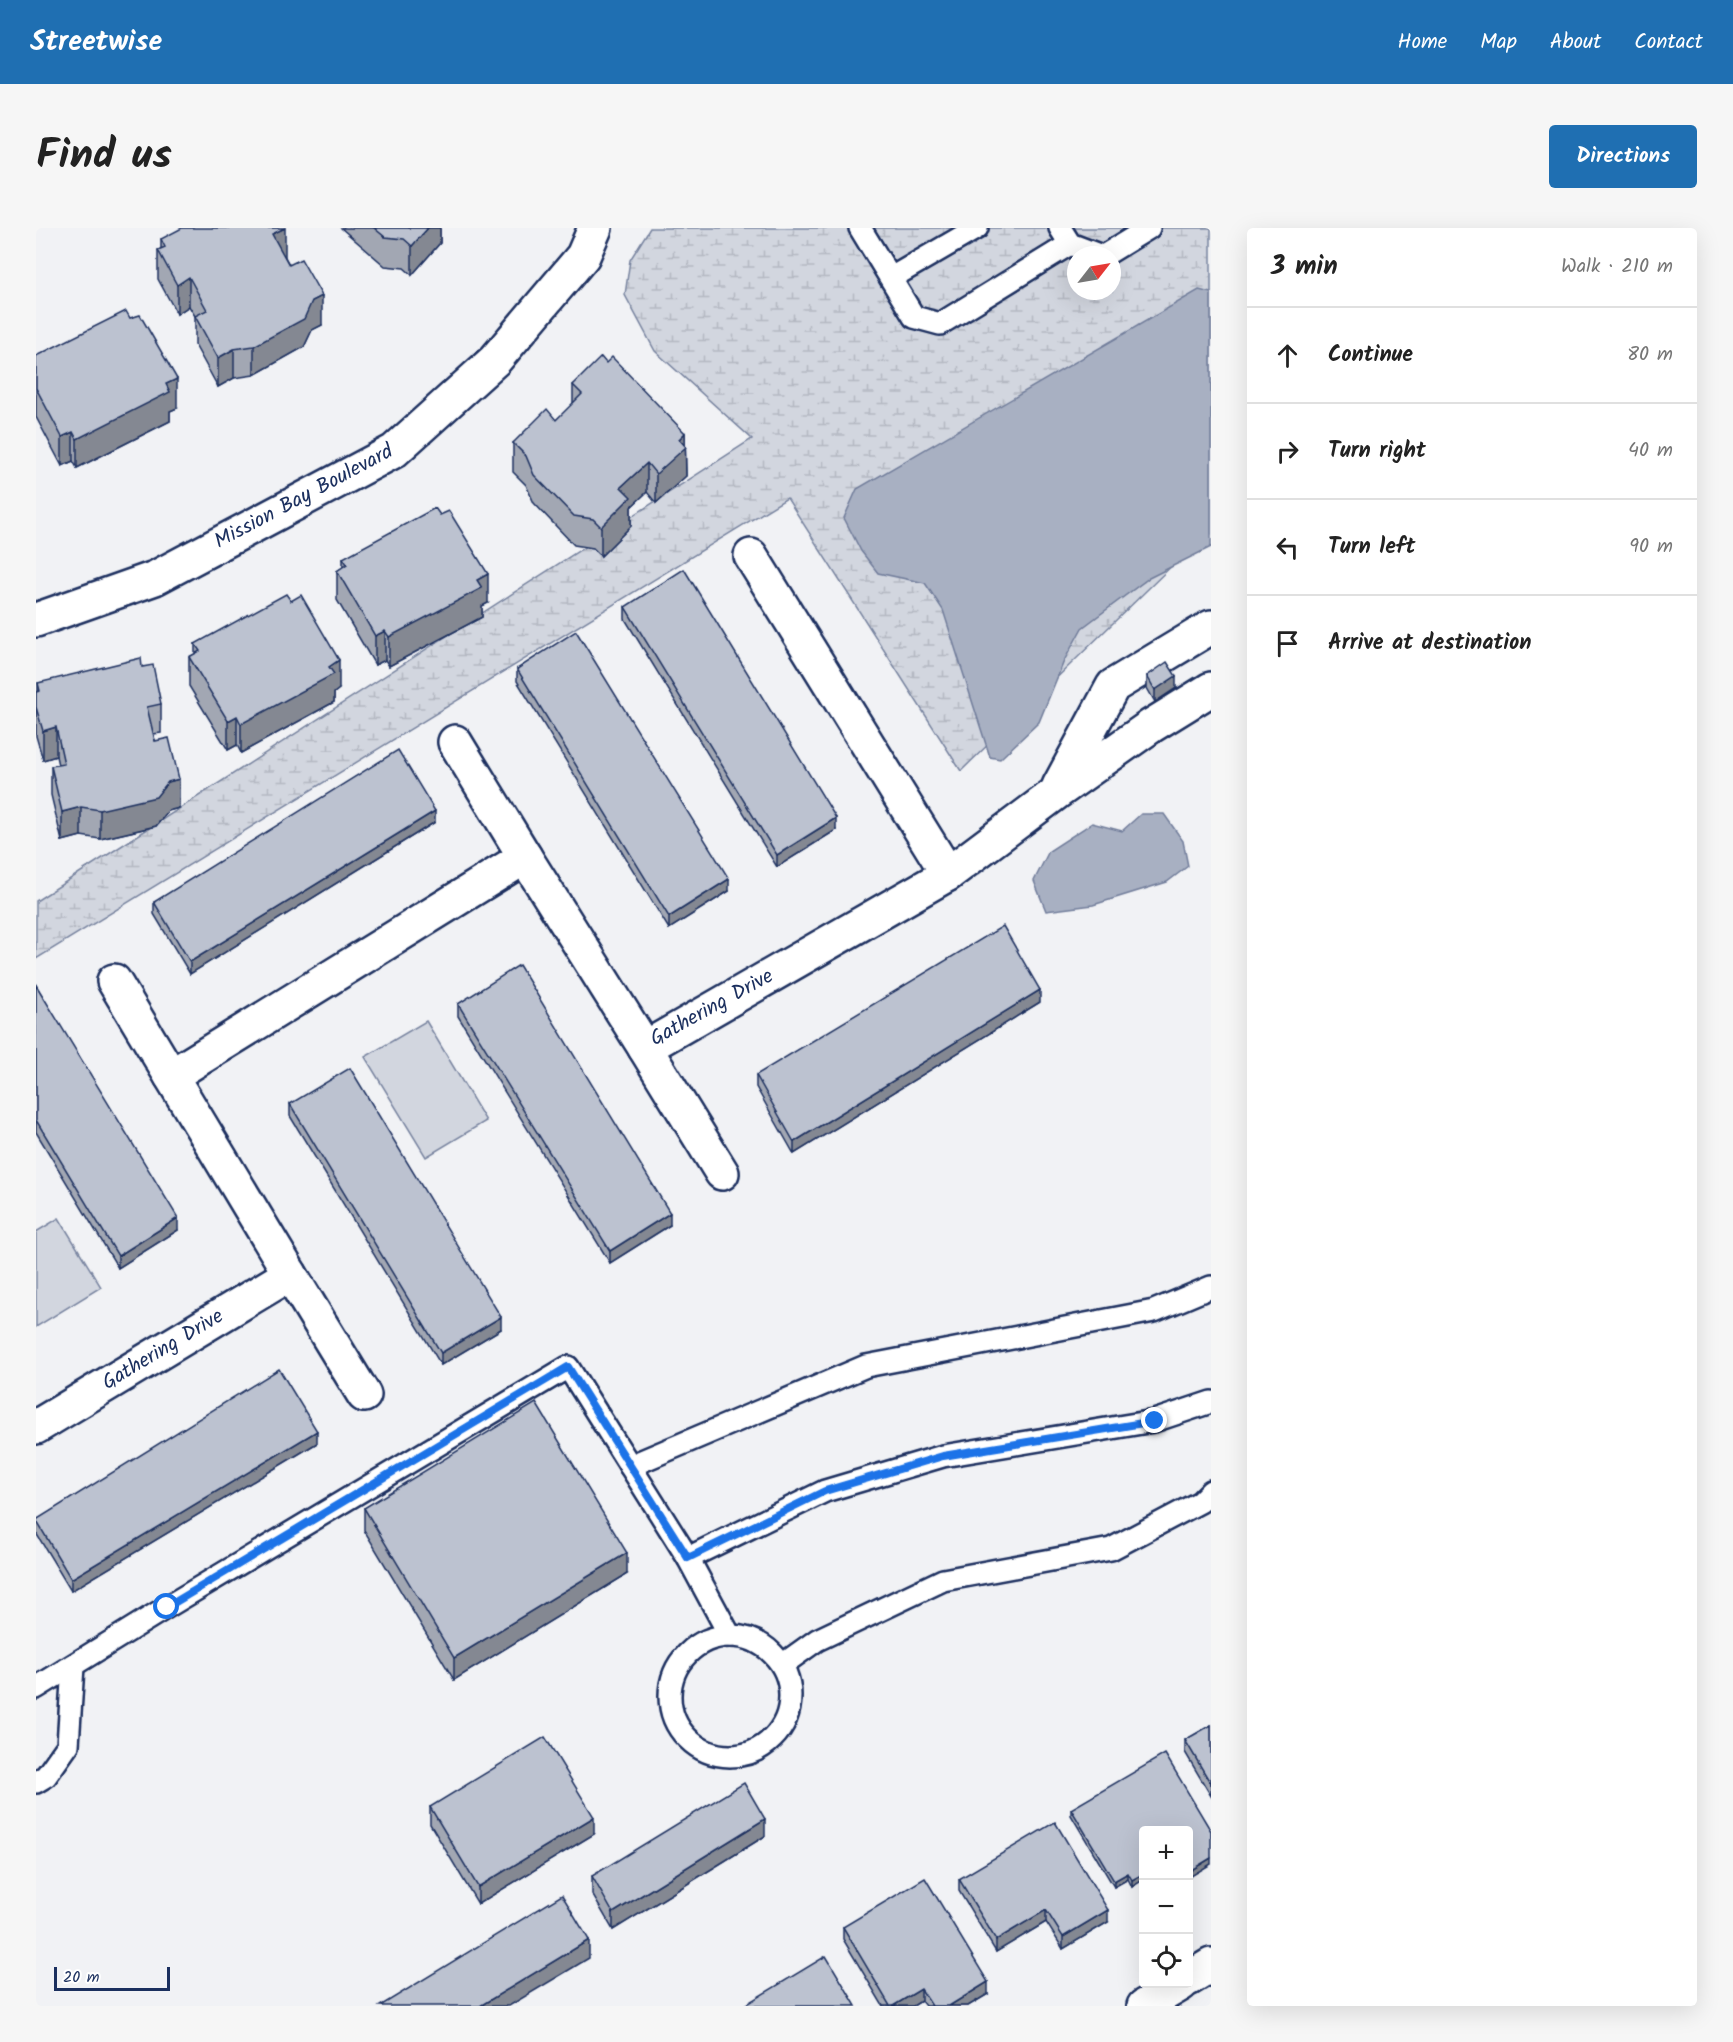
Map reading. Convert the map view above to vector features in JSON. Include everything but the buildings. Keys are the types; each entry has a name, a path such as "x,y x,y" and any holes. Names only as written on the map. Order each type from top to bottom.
{"street":[{"name":"Mission Bay Boulevard","path":"36,620 155,578 394,451 495,360 583,256 595,228"},
{"path":"751,556 948,874"},
{"path":"1056,793 1113,686 1211,627"},
{"name":"Gathering Drive","path":"456,742 645,1048 948,874 1056,793 1151,726 1211,689"},
{"path":"171,1076 525,857"},
{"path":"114,981 364,1395"},
{"path":"645,1048 722,1173"},
{"name":"Gathering Drive","path":"36,1427 290,1274"},
{"path":"1193,1976 1211,1965"},
{"path":"1144,2006 1173,1988"}],"lane":[{"path":"860,228 914,317 940,324 1065,236 1083,246"},
{"path":"891,278 977,228"},
{"path":"1120,246 1149,228"},
{"path":"630,1466 866,1366 1154,1311 1211,1287"},
{"path":"36,1688 568,1367 688,1558 730,1636"},
{"path":"688,1558 825,1491 943,1456 1155,1421 1211,1402"},
{"path":"782,1665 816,1640 943,1580 1110,1549 1200,1502 1211,1491"},
{"path":"730,1636 750,1639 768,1649 782,1665 789,1683 790,1703 785,1722 774,1738 758,1750 739,1756 720,1756 701,1749 686,1736 675,1720 670,1700 672,1681 680,1663 693,1648 711,1639 730,1636"},
{"path":"36,1782 46,1776 68,1745 73,1666"}],"green space":[{"path":"650,228 1211,228 1211,534 1185,553 961,771 787,498 36,959 36,901 752,439 655,351 625,295 630,260"},
{"path":"426,1021 486,1121 426,1157 365,1057"},
{"path":"59,1218 101,1287 36,1327 36,1232"}],"water":[{"path":"1199,290 1211,293 1211,547 1149,578 1082,628 1064,661 1039,722 1000,759 990,757 943,610 925,583 878,573 861,551 844,518 857,489"},
{"path":"1141,814 1164,814 1183,841 1188,866 1167,882 1093,905 1046,911 1034,881 1049,851 1092,823 1122,831"}],"route":[{"path":"167,1607 568,1367 688,1558 825,1491 943,1456 1155,1421"}]}
